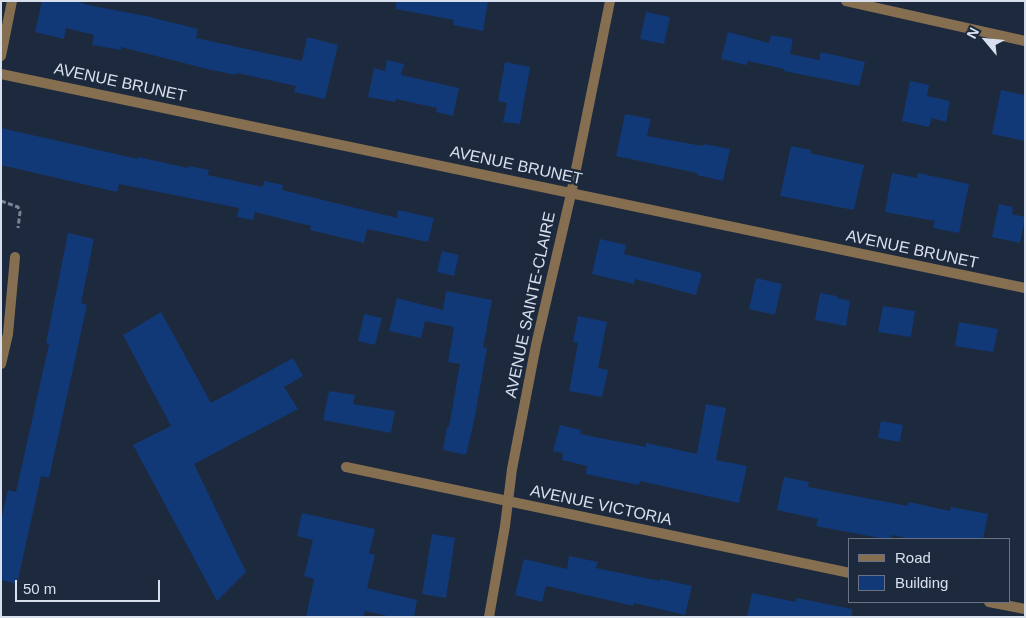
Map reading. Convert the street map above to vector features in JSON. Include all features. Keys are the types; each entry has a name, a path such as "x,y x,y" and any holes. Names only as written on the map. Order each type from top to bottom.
{"street":[{"path":"1,56 12,1"},
{"name":"AVENUE SAINTE-CLAIRE","path":"489,617 512,469 536,345 571,194 610,1"},
{"path":"846,1 1025,40"},
{"name":"AVENUE BRUNET","path":"1,74 1025,288"},
{"path":"1,364 8,334 16,257"},
{"name":"AVENUE VICTORIA","path":"346,467 848,573"},
{"path":"994,603 1025,609"}],"path":[{"path":"1,201 18,207 20,212 18,228"}],"building":[{"path":"42,1 77,1 88,5 146,16 198,29 196,38 302,61 307,37 338,45 325,99 294,92 296,86 237,73 236,75 207,69 121,47 121,50 92,45 94,35 66,28 64,39 35,32"},
{"path":"396,1 488,1 483,31 453,25 454,20 396,9"},
{"path":"646,12 670,17 664,44 640,39"},
{"path":"728,32 769,43 771,35 793,39 790,54 819,60 821,52 865,62 859,86 784,71 784,69 748,61 747,65 721,59"},
{"path":"387,60 404,64 401,75 459,88 453,116 436,112 437,108 396,99 395,102 368,97 374,68 385,71"},
{"path":"505,62 530,67 520,124 503,122 507,103 498,101"},
{"path":"910,81 929,85 927,96 950,101 946,122 932,118 929,127 902,121"},
{"path":"1001,90 1025,95 1025,141 992,134"},
{"path":"625,114 651,119 647,136 730,149 723,181 697,175 697,173 616,156"},
{"path":"1,128 138,159 138,157 188,168 189,166 209,170 208,175 263,187 264,181 283,185 282,190 397,218 398,210 434,218 428,242 367,229 364,243 310,230 311,226 255,212 253,220 237,217 239,208 119,184 117,192 1,165"},
{"path":"791,146 811,150 810,153 864,165 854,210 780,196"},
{"path":"892,173 917,178 918,173 969,184 959,233 933,228 935,221 885,212"},
{"path":"999,204 1013,207 1012,214 1025,217 1020,243 992,237"},
{"path":"68,233 94,239 81,303 87,305 49,478 41,476 17,584 1,580 1,521 8,490 16,492 49,344 46,343"},
{"path":"600,239 626,245 624,254 702,273 696,295 635,279 634,284 592,274"},
{"path":"442,251 459,255 454,276 437,272"},
{"path":"756,278 782,284 775,315 749,309"},
{"path":"446,291 492,300 483,347 487,348 466,455 443,450 460,364 448,362 454,327 425,321 421,338 389,331 397,298 443,310"},
{"path":"820,293 850,301 846,326 815,320"},
{"path":"883,306 915,311 911,337 878,332"},
{"path":"161,312 211,403 293,358 303,376 284,387 298,409 194,464 246,572 217,601 133,445 171,426 123,335"},
{"path":"364,314 382,318 375,345 358,341"},
{"path":"578,316 607,322 598,368 608,370 602,397 569,391 578,343 573,342"},
{"path":"959,322 998,329 993,352 955,346"},
{"path":"329,391 355,395 353,404 395,411 391,433 323,420"},
{"path":"706,404 726,408 716,460 747,466 739,503 640,481 639,485 586,474 587,466 562,460 563,453 553,451 560,425 581,430 580,434 646,447 646,443 697,454"},
{"path":"881,421 903,425 900,442 878,438"},
{"path":"784,477 809,482 808,487 908,506 909,502 950,511 951,507 988,514 983,538 906,538 892,535 891,538 880,538 816,526 818,519 777,510"},
{"path":"302,513 375,529 369,553 375,555 367,588 417,600 414,617 392,617 365,611 363,617 306,617 314,579 304,576 313,540 297,536"},
{"path":"432,534 455,538 446,598 422,594"},
{"path":"569,556 598,562 596,568 692,586 685,615 634,603 633,606 546,586 542,602 515,595 524,559 567,569"},
{"path":"752,593 796,602 797,598 852,609 852,617 747,617"}]}
